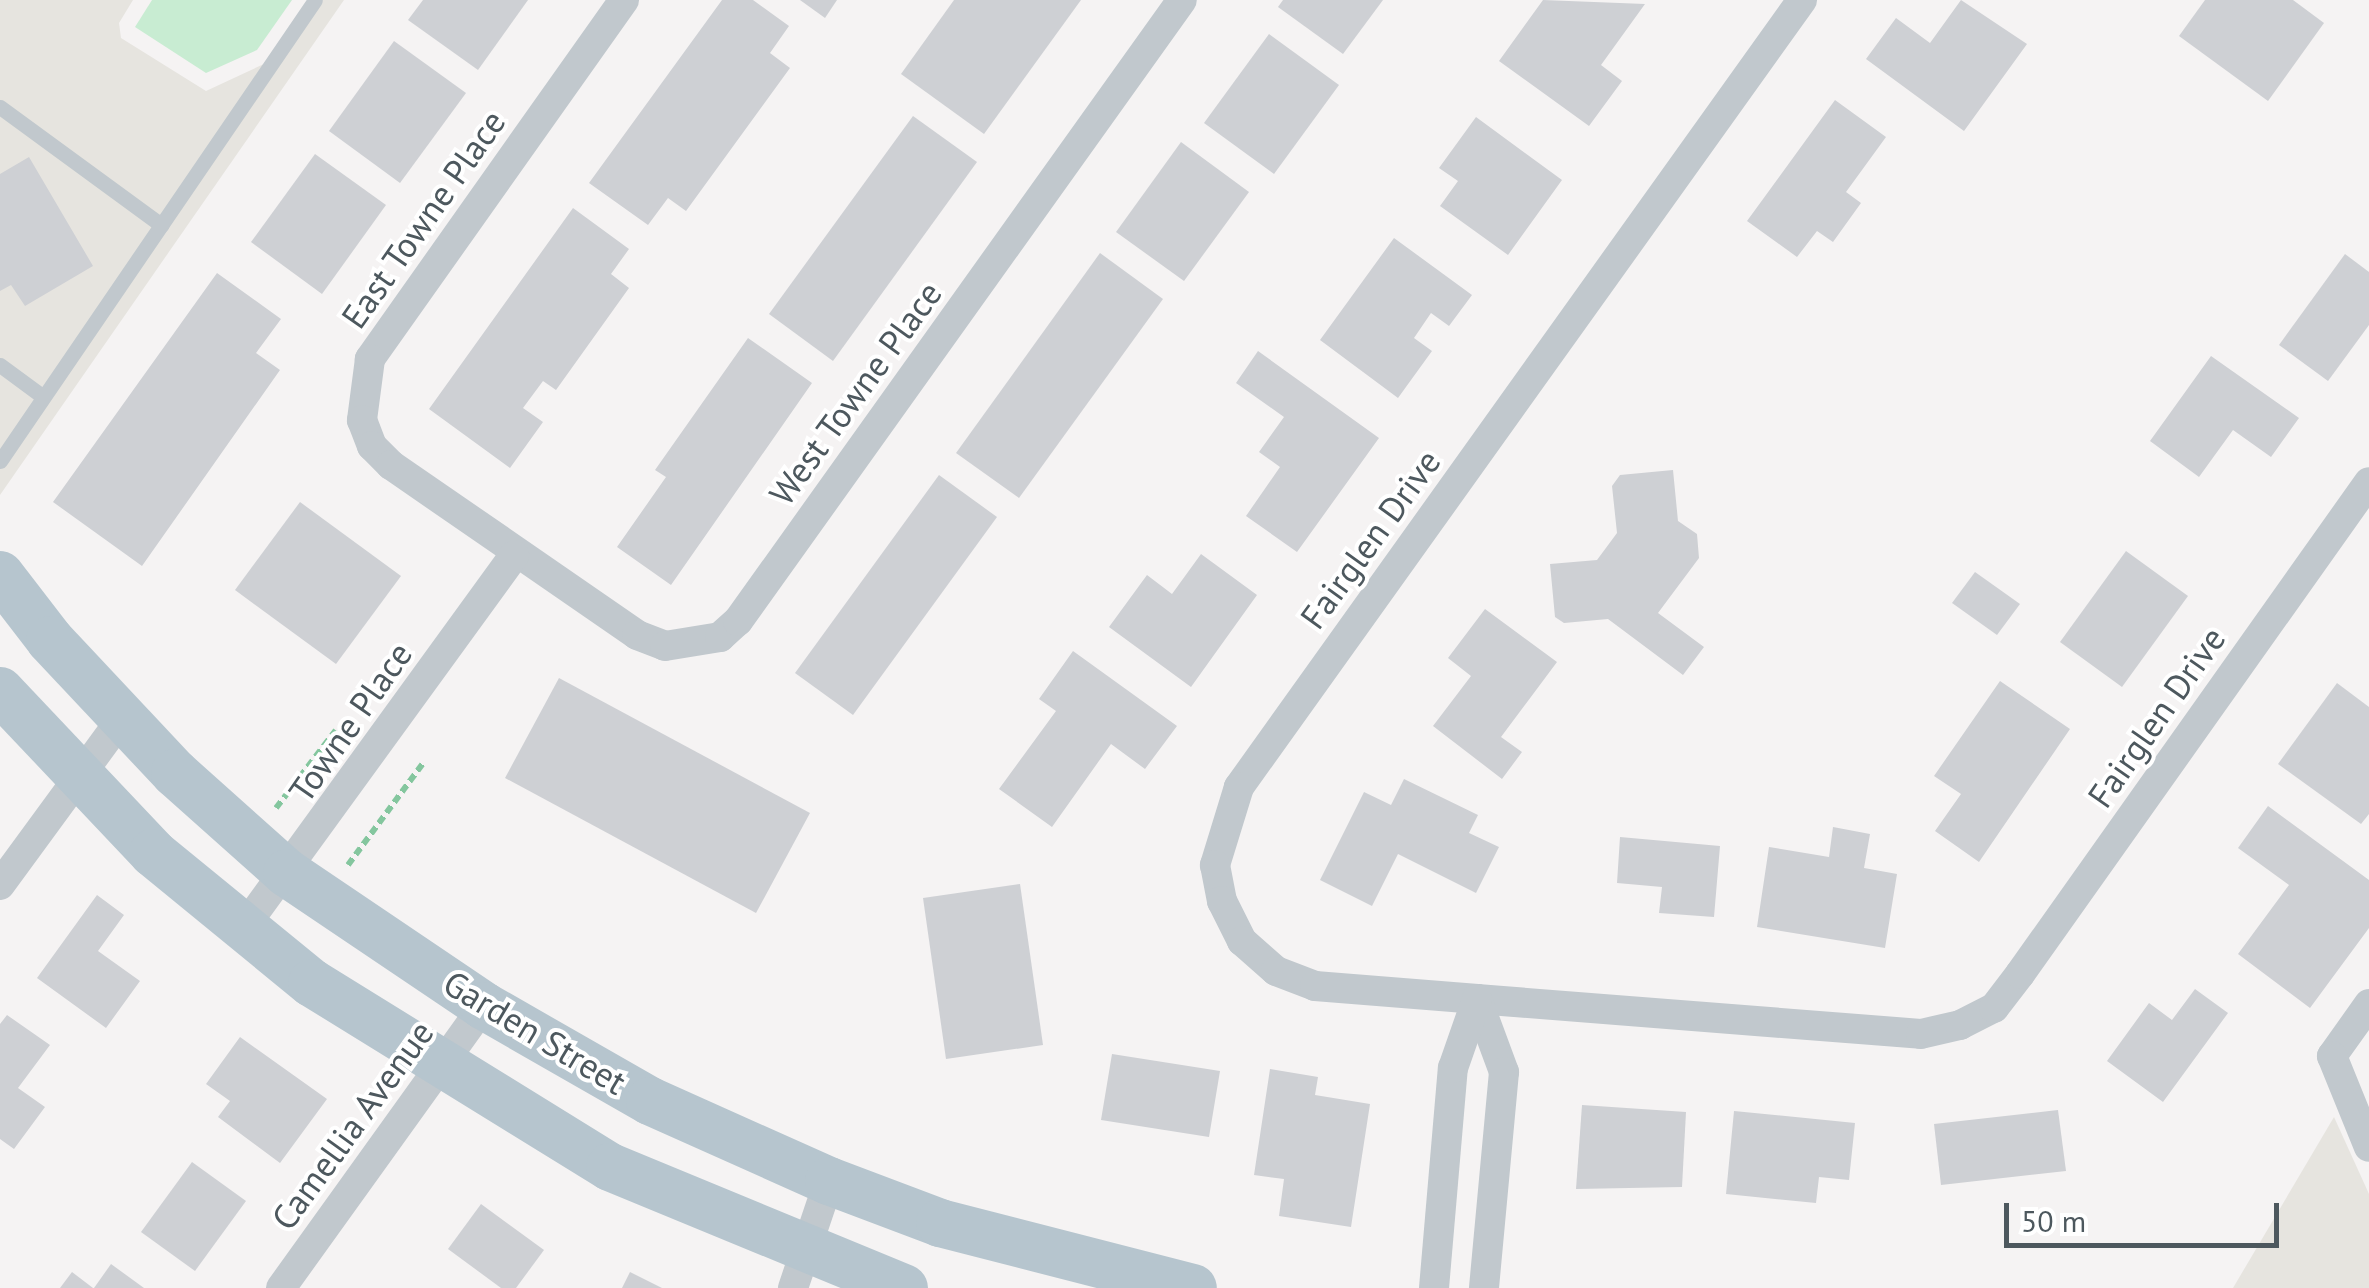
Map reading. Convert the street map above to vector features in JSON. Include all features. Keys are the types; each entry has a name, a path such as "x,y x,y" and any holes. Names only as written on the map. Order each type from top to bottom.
{"main road":[{"name":"Garden Street","path":"0,574 122,718 288,873 484,1006 650,1101 828,1180 940,1223 1193,1288"},
{"path":"0,691 152,853 242,930 440,1066 610,1167 800,1270 904,1288"}],"street":[{"name":"East Towne Place","path":"514,555 372,446 362,420 362,387 370,359 624,0"},
{"name":"West Towne Place","path":"514,555 636,636 666,646 720,636 738,621 1182,0"},
{"name":"Fairglen Drive","path":"1802,0 1239,787 1224,825 1215,865 1222,902 1242,940 1276,971 1315,986 1921,1034 1994,1008 2369,482"},
{"name":"Towne Place","path":"242,930 288,873 514,555"},
{"path":"0,885 122,718"},
{"path":"1434,1288 1454,1068 1477,1000"},
{"path":"1477,1000 1504,1072 1484,1288"},
{"path":"2369,1004 2332,1056 2369,1147"},
{"name":"Camellia Avenue","path":"281,1288 484,1006"},
{"path":"800,1270 828,1180"}],"lane":[{"path":"0,461 316,0"},
{"path":"0,108 161,224"},
{"path":"0,365 42,396"}],"path":[{"path":"275,809 336,730"},
{"path":"348,865 424,762"}],"shaded area":[{"path":"0,0 133,0 119,23 121,38 206,91 266,63 309,0 344,0 0,495"},
{"path":"2334,1117 2369,1194 2369,1288 2233,1288"}],"green space":[{"path":"152,0 292,0 257,50 206,73 135,27"}],"building":[{"path":"423,0 528,0 478,70 408,20"},
{"path":"722,0 753,0 789,26 770,53 790,68 686,211 668,198 648,225 589,183"},
{"path":"800,0 837,0 825,18"},
{"path":"954,0 1081,0 984,134 901,74"},
{"path":"1283,0 1383,0 1343,54 1278,7"},
{"path":"1543,0 1645,4 1601,65 1622,81 1589,126 1499,61"},
{"path":"1961,0 2027,44 1964,131 1866,59 1896,18 1930,43"},
{"path":"2205,0 2293,0 2324,23 2268,101 2179,36"},
{"path":"1269,34 1339,85 1274,174 1204,123"},
{"path":"394,41 466,93 400,183 329,131"},
{"path":"1835,100 1886,137 1846,192 1861,203 1833,242 1817,231 1797,257 1747,221"},
{"path":"913,116 977,162 833,361 769,314"},
{"path":"1476,117 1562,180 1508,255 1440,206 1458,181 1439,168"},
{"path":"1181,142 1249,192 1184,281 1116,232"},
{"path":"315,154 386,205 322,294 251,242"},
{"path":"29,157 93,266 25,306 11,285 0,291 0,174"},
{"path":"573,208 629,249 611,274 629,288 556,390 543,381 523,408 543,422 510,468 429,409"},
{"path":"1394,238 1472,295 1449,326 1431,313 1414,338 1432,351 1398,398 1320,340"},
{"path":"1100,253 1163,299 1019,498 956,453"},
{"path":"2345,254 2369,272 2369,325 2328,381 2279,345"},
{"path":"217,273 281,319 256,353 280,370 142,566 53,502"},
{"path":"748,338 812,383 671,585 617,547 666,477 655,470"},
{"path":"1258,351 1379,438 1297,552 1246,516 1280,467 1259,452 1284,417 1236,383"},
{"path":"2211,356 2299,418 2271,457 2233,430 2199,477 2150,441"},
{"path":"1673,470 1678,521 1697,534 1699,558 1658,613 1704,647 1683,675 1608,619 1564,623 1555,617 1550,564 1597,560 1617,533 1612,486 1620,475"},
{"path":"939,475 997,517 853,715 795,673"},
{"path":"300,502 401,576 336,664 235,590"},
{"path":"2126,551 2188,596 2122,687 2060,642"},
{"path":"1201,554 1257,595 1191,687 1109,627 1147,575 1172,594"},
{"path":"1975,572 2020,604 1997,635 1952,603"},
{"path":"1485,609 1557,662 1501,737 1522,752 1502,779 1433,726 1471,676 1448,658"},
{"path":"1073,651 1177,726 1145,769 1111,744 1052,827 999,789 1056,711 1039,699"},
{"path":"559,678 810,813 756,913 505,778"},
{"path":"2000,681 2070,729 1979,862 1935,831 1961,794 1934,776"},
{"path":"2337,683 2369,707 2369,814 2361,824 2278,764"},
{"path":"1404,779 1478,815 1469,833 1499,847 1476,893 1398,854 1372,906 1320,880 1364,792 1391,805"},
{"path":"2268,806 2369,880 2369,928 2310,1008 2238,954 2289,885 2238,848"},
{"path":"1833,827 1870,834 1864,868 1897,874 1885,948 1757,927 1769,847 1829,857"},
{"path":"1620,837 1720,846 1714,917 1659,913 1662,887 1617,883"},
{"path":"1020,884 1043,1045 946,1059 923,898"},
{"path":"97,895 124,915 98,951 140,981 106,1028 37,978"},
{"path":"2195,989 2228,1013 2163,1102 2107,1061 2149,1003 2172,1020"},
{"path":"7,1015 50,1045 18,1088 45,1107 14,1149 0,1139 0,1024"},
{"path":"240,1037 327,1099 280,1163 218,1117 230,1101 206,1084"},
{"path":"1112,1054 1220,1071 1209,1137 1101,1120"},
{"path":"1270,1069 1318,1077 1315,1095 1370,1104 1351,1227 1279,1216 1284,1179 1254,1175"},
{"path":"1582,1105 1686,1112 1682,1187 1576,1189"},
{"path":"2058,1110 2066,1171 1941,1185 1934,1124"},
{"path":"1734,1111 1855,1123 1849,1180 1819,1177 1816,1203 1726,1194"},
{"path":"192,1162 246,1201 195,1271 141,1232"},
{"path":"481,1204 544,1250 516,1288 501,1288 448,1249"},
{"path":"111,1264 144,1288 94,1288"},
{"path":"72,1272 93,1288 60,1288"},
{"path":"630,1272 662,1288 622,1288"}]}
